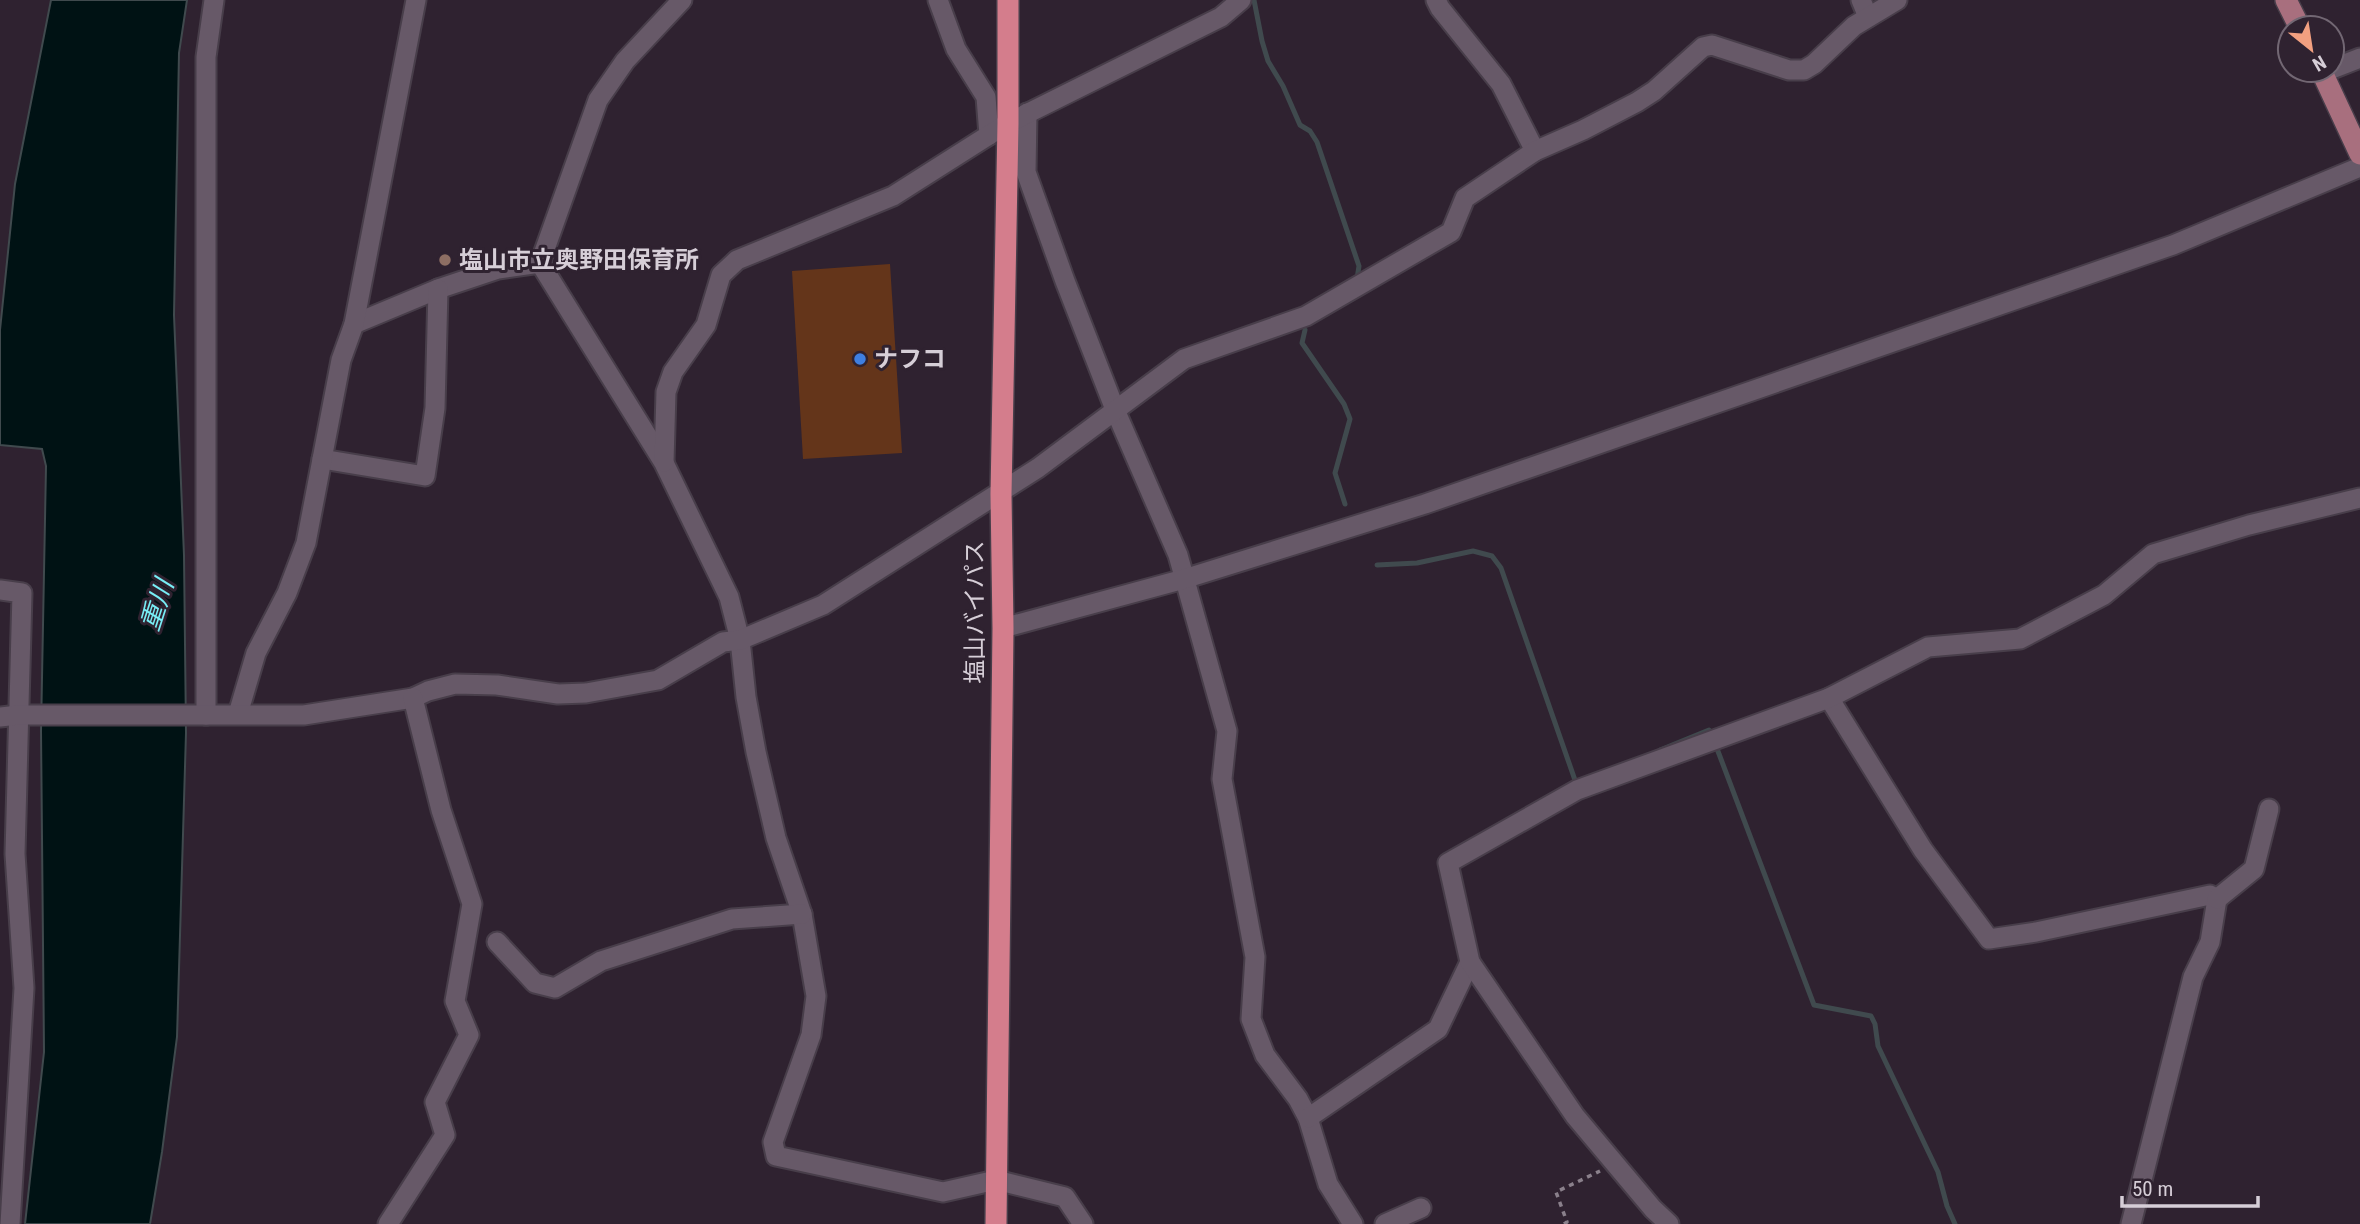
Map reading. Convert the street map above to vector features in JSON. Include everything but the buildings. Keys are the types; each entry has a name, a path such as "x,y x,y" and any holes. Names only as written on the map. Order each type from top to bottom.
{"highway":[{"name":"塩山バイパス","path":"996,1224 1003,628 1001,494 1017,118 1008,0"}],"main road":[{"path":"2332,84 2360,154"}],"street":[{"path":"206,715 206,57 214,0"},
{"path":"238,714 256,653 286,593 306,543 341,360 354,324 416,0"},
{"path":"540,263 598,100 625,61 682,0"},
{"path":"938,0 956,49 986,97 989,135"},
{"path":"664,463 666,392 673,372 706,326 721,275 737,260 892,196 1017,118 1221,18 1241,0"},
{"path":"1436,0 1501,83 1535,151"},
{"path":"9,716 304,715 413,698 455,684 497,685 558,694 658,680 723,642 740,640 823,605 1001,494 1116,412 1184,359 1306,316 1451,232 1465,198 1535,151 1637,102 1654,91 1703,47 1712,45 1789,70 1804,70 1814,64 1854,26 1864,9 1896,0"},
{"path":"1017,118 1026,172 1065,281 1116,412 1178,555 1227,731 1222,779 1255,957 1251,1018 1265,1055 1298,1099 1308,1118 1328,1184 1353,1224"},
{"path":"1003,628 1184,579 1425,505 2173,245 2360,167"},
{"path":"354,324 438,289 498,269 540,263"},
{"path":"540,263 664,463 729,597 740,640 746,697 773,825 802,914 816,996 811,1035 773,1142 776,1156 943,1192 996,1180 1065,1197 1083,1224"},
{"path":"322,459 425,476 435,408 438,289"},
{"path":"1669,1224 1653,1209 1575,1116 1470,962 1448,863 1577,790 1829,698 1928,647 2020,639 2104,595 2153,554 2249,525 2360,498"},
{"path":"0,590 22,593 9,716 24,988 10,1224"},
{"path":"388,1224 445,1135 435,1102 470,1035 455,1001 472,904 441,810 413,698"},
{"path":"1829,698 1923,850 1989,939 2036,932 2210,895 2217,899"},
{"path":"2131,1224 2193,977 2210,942 2217,899 2255,869 2269,809"},
{"path":"498,942 535,983 555,988 601,961 732,919 802,914"},
{"path":"1308,1118 1438,1029 1470,962"},
{"path":"1385,1224 1421,1208"}],"path":[{"path":"1564,1224 1567,1222 1556,1192 1615,1164"}],"water":[{"name":"重川","path":"51,0 187,0 179,53 174,315 184,555 186,733 177,1037 150,1224 25,1224 44,1052 41,731 46,466 42,449 0,445 0,330 15,184"}],"waterway":[{"path":"1254,0 1268,61 1283,86 1300,125 1310,131 1317,142 1359,266 1357,279"},
{"path":"1305,330 1302,343 1344,404 1350,419 1335,473 1345,504"},
{"path":"1377,565 1417,563 1473,551 1492,556 1501,568 1576,783"},
{"path":"1660,750 1709,730"},
{"path":"1716,746 1814,1005 1871,1016 1878,1046 1938,1172 1955,1224"}],"place":[{"name":"塩山市立奥野田保育所","path":"445,260"},
{"name":"ナフコ","path":"860,359"}]}
